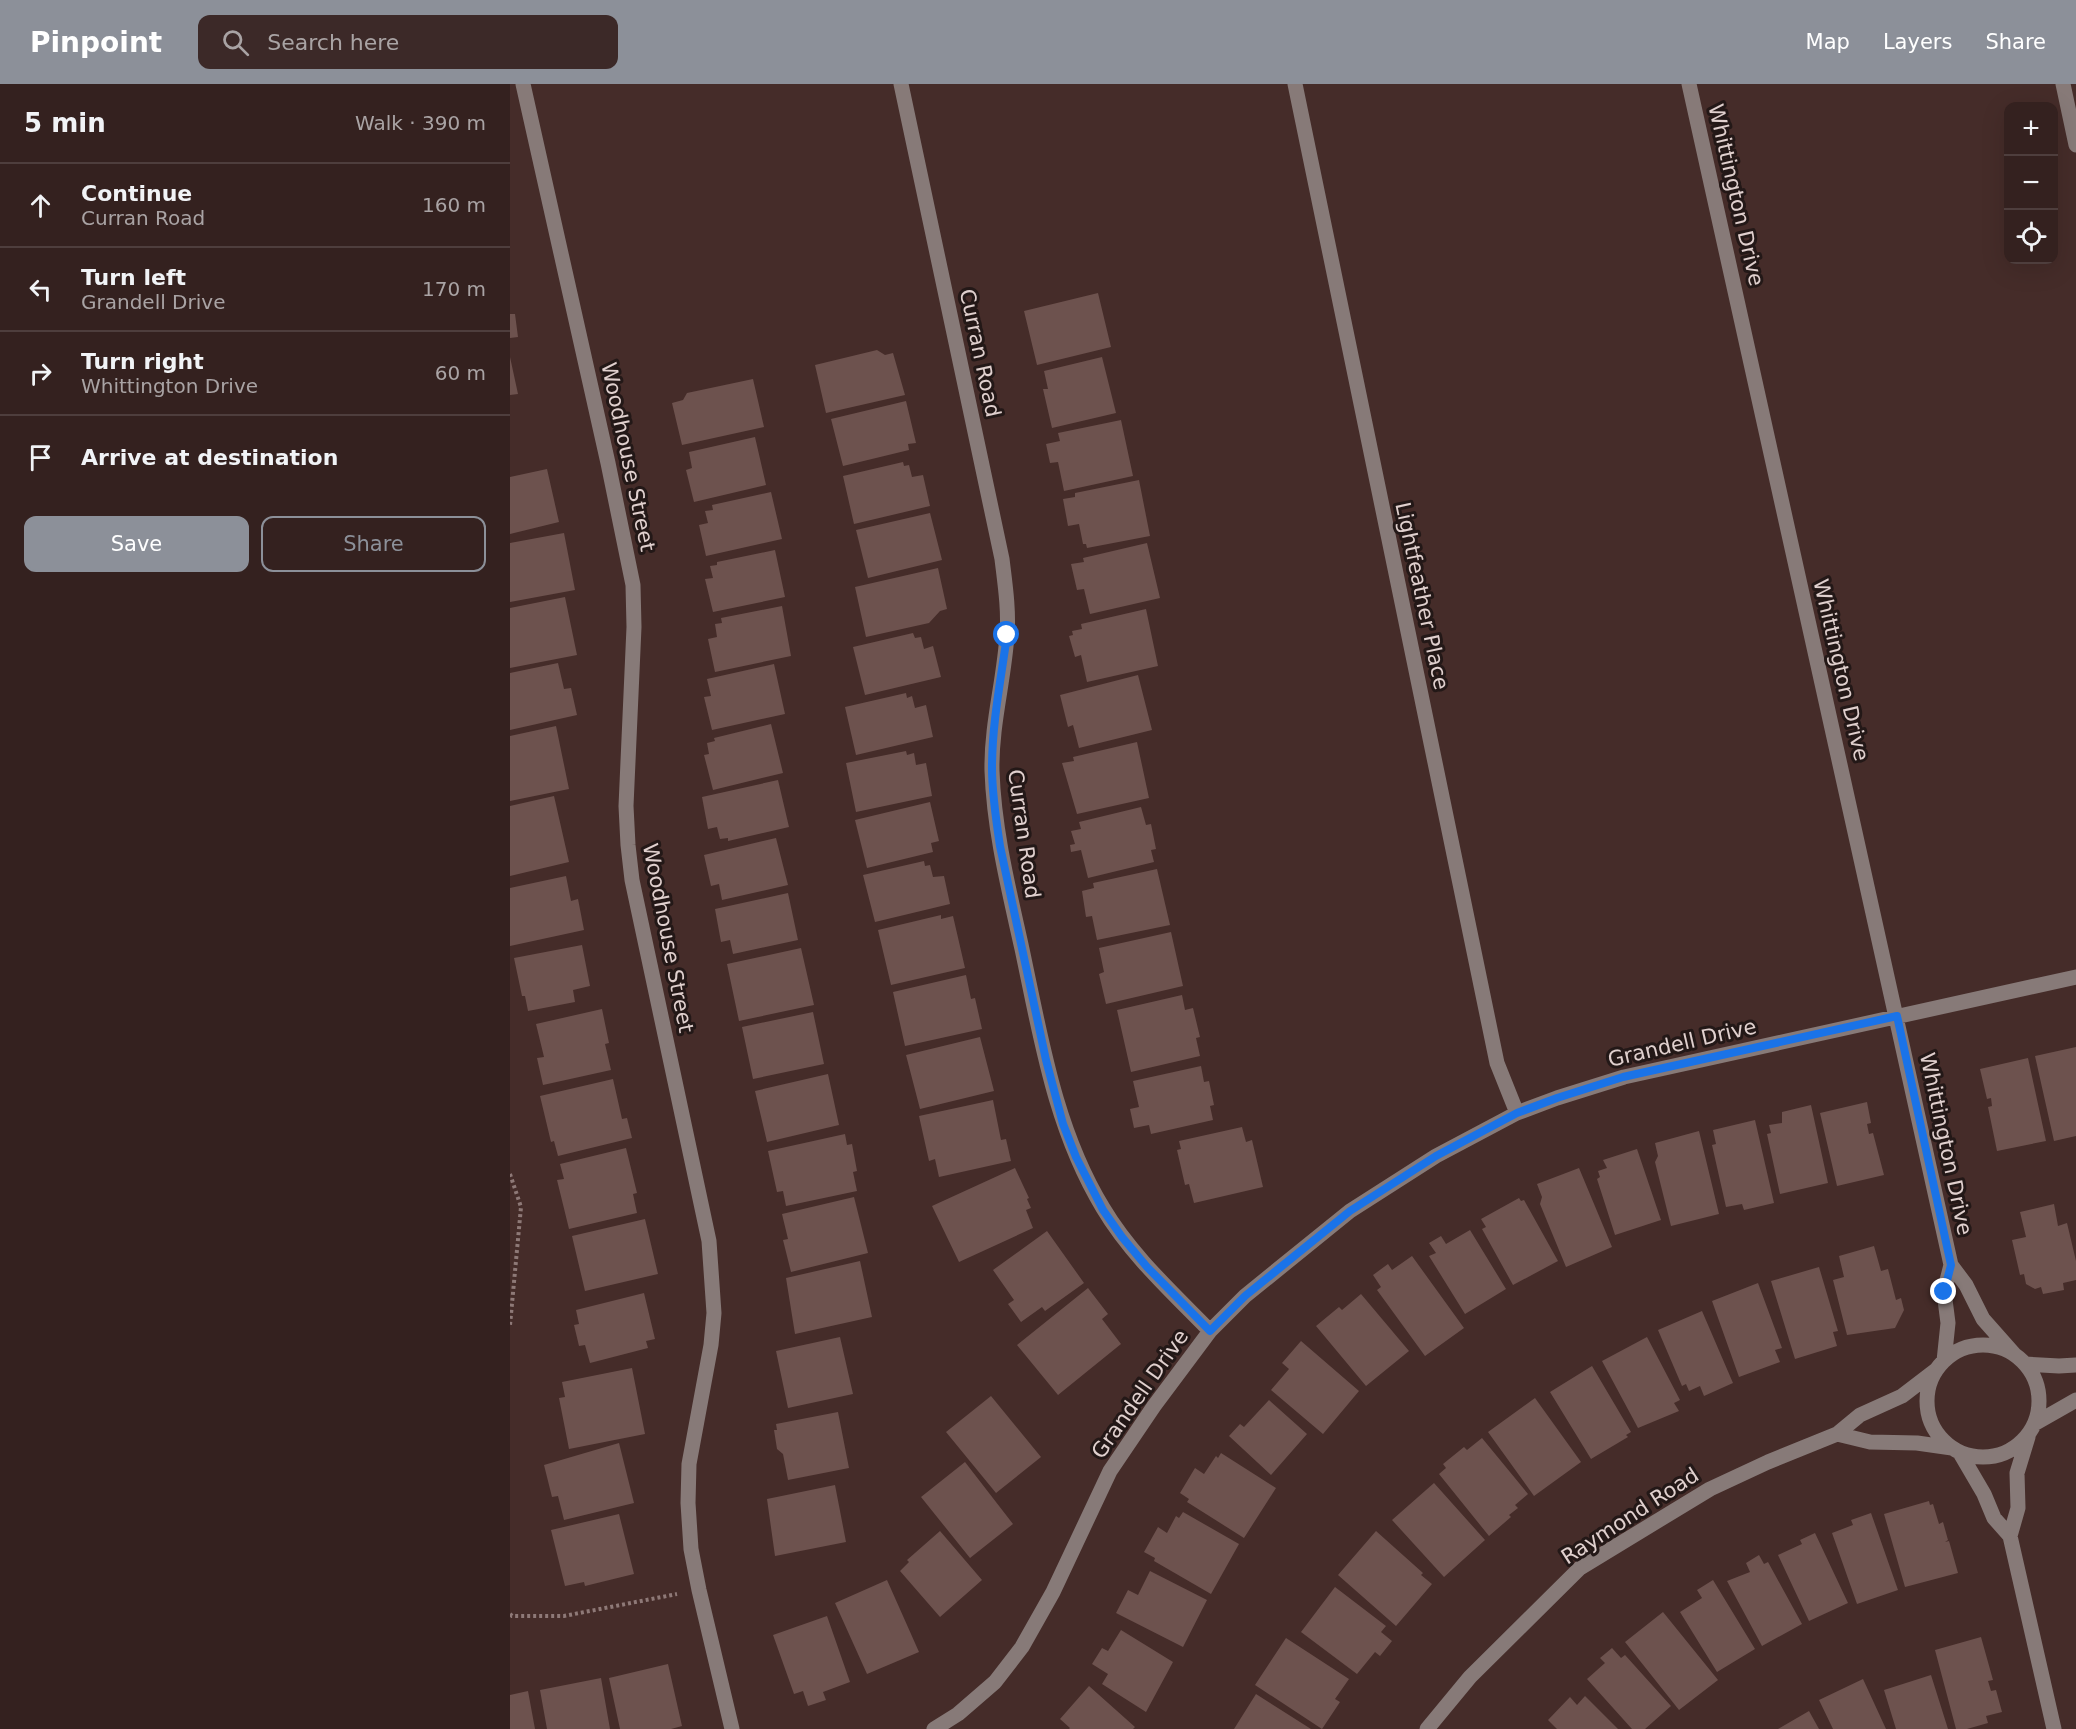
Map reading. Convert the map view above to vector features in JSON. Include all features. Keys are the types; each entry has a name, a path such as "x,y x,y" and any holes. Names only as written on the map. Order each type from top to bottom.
{"street":[{"name":"Woodhouse Street","path":"523,84 633,585 634,627 626,806 628,845 632,880 703,1207 713,1280 714,1312 711,1345 689,1474 688,1503 692,1549 699,1590 732,1729"},
{"name":"Curran Road","path":"901,84 1002,559 1007,603 1007,635 994,730 992,769 995,808 1000,846 1052,1086 1076,1157 1103,1210 1147,1267 1210,1331"},
{"name":"Lightfeather Place","path":"1295,84 1497,1063 1517,1113"},
{"name":"Whittington Drive","path":"1689,84 1951,1265 1966,1286 1983,1319 2019,1359"},
{"path":"2063,84 2076,145"},
{"name":"Grandell Drive","path":"934,1729 958,1714 995,1682 1022,1647 1053,1592 1110,1472 1154,1406 1210,1331 1245,1296 1350,1211 1436,1156 1517,1113 1557,1098 1623,1077 2076,977"},
{"name":"Whittington Drive","path":"1940,1365 1948,1323 1944,1292 1951,1265"},
{"path":"2010,1536 1994,1518 1984,1494 1956,1451 1940,1439 1927,1412 1929,1383 1940,1365 1956,1352 1970,1346 1986,1345 2000,1348 2019,1359 2031,1372 2038,1393 2038,1414 2018,1473 2018,1508 2010,1536 2054,1729"},
{"path":"2019,1359 2059,1366 2076,1365"},
{"name":"Raymond Road","path":"1428,1729 1470,1677 1580,1568 1710,1489 1837,1434 1860,1415 1902,1396 1940,1365"},
{"path":"1837,1434 1870,1442 1917,1443 1979,1458 1998,1456 2016,1447 2032,1428 2076,1400"}],"path":[{"path":"510,1174 521,1207 510,1325"},
{"path":"510,1614 512,1617 564,1617 699,1590"}],"building":[{"path":"1098,293 1111,347 1037,365 1024,311"},
{"path":"510,314 515,314 518,337 510,338"},
{"path":"877,350 885,355 893,353 905,395 826,413 815,365"},
{"path":"510,357 518,394 510,395"},
{"path":"1102,357 1116,413 1052,428 1043,389 1048,389 1044,371"},
{"path":"753,379 764,427 682,445 672,403 683,400 687,393"},
{"path":"906,401 916,443 908,444 909,450 843,466 831,419"},
{"path":"1121,420 1133,476 1064,491 1058,462 1050,463 1046,444 1060,441 1058,433"},
{"path":"755,437 766,485 694,502 686,470 692,468 689,452"},
{"path":"903,462 904,466 909,465 912,477 923,475 930,506 854,524 843,476"},
{"path":"547,469 559,522 510,534 510,477"},
{"path":"1139,480 1150,536 1087,548 1086,544 1083,544 1079,524 1068,526 1063,499 1075,497 1075,493"},
{"path":"771,492 782,539 706,556 699,525 708,523 705,511 713,510 712,505"},
{"path":"930,513 942,560 868,578 856,530"},
{"path":"564,533 575,590 510,602 510,543"},
{"path":"1147,543 1160,598 1090,614 1084,589 1077,590 1071,564 1084,562 1083,558"},
{"path":"775,550 785,597 713,612 705,579 713,578 710,566 717,565 717,562"},
{"path":"938,568 947,609 940,611 929,623 866,637 855,587"},
{"path":"565,597 577,655 510,668 510,608"},
{"path":"782,606 791,656 715,672 708,639 717,637 715,624 722,623 721,618"},
{"path":"1146,609 1158,666 1087,682 1081,655 1075,657 1069,636 1073,635 1072,631 1082,629 1081,624"},
{"path":"913,633 915,638 921,637 924,649 933,646 941,677 865,695 853,647"},
{"path":"558,663 564,689 571,688 577,715 510,730 510,673"},
{"path":"774,664 785,714 712,730 704,697 711,696 707,679"},
{"path":"1138,675 1152,730 1079,748 1073,725 1068,727 1060,695"},
{"path":"906,693 907,698 912,696 915,708 926,705 933,737 856,755 845,707"},
{"path":"771,724 783,773 713,790 704,755 709,754 707,743 715,741 714,738"},
{"path":"556,726 569,789 510,801 510,736"},
{"path":"1137,742 1149,798 1077,814 1062,763 1074,761 1073,757"},
{"path":"906,751 907,755 914,753 916,765 926,763 932,796 856,812 846,763"},
{"path":"778,780 789,827 728,841 728,838 720,839 717,827 708,829 702,797"},
{"path":"554,796 569,862 510,876 510,806"},
{"path":"930,802 939,841 931,843 933,852 867,868 855,820"},
{"path":"1141,807 1146,825 1151,824 1156,849 1151,850 1154,862 1088,878 1081,850 1071,852 1070,845 1075,844 1071,831 1081,829 1079,822"},
{"path":"776,838 788,885 722,900 719,884 711,886 704,855"},
{"path":"924,861 925,866 930,865 933,877 944,876 950,904 875,922 863,875"},
{"path":"1157,869 1170,925 1097,940 1092,916 1086,917 1082,891 1094,888 1093,883"},
{"path":"566,876 571,901 578,899 584,930 510,946 510,888"},
{"path":"788,893 798,940 733,954 730,940 721,942 715,909"},
{"path":"941,915 941,919 953,916 965,968 891,985 878,930"},
{"path":"1171,932 1183,986 1106,1004 1099,974 1104,972 1099,948"},
{"path":"582,945 590,986 573,990 575,1002 528,1011 525,996 522,996 514,958"},
{"path":"801,948 814,1005 739,1021 727,964"},
{"path":"966,975 971,999 975,998 982,1029 905,1046 893,992"},
{"path":"1182,995 1185,1010 1193,1008 1200,1037 1196,1038 1200,1056 1131,1072 1117,1010"},
{"path":"602,1009 609,1043 605,1044 611,1070 543,1085 537,1058 544,1057 536,1024"},
{"path":"813,1012 824,1064 753,1079 742,1027"},
{"path":"980,1037 994,1091 920,1109 906,1055"},
{"path":"2076,1047 2076,1136 2054,1141 2035,1056"},
{"path":"2028,1058 2046,1141 1997,1151 1988,1107 1992,1106 1991,1098 1987,1099 1980,1069"},
{"path":"1201,1066 1204,1082 1209,1081 1214,1105 1210,1106 1213,1120 1151,1134 1149,1125 1134,1128 1130,1109 1139,1107 1133,1081"},
{"path":"828,1074 839,1125 767,1142 755,1091"},
{"path":"613,1079 622,1119 627,1118 632,1138 558,1156 554,1141 551,1142 540,1096"},
{"path":"993,1100 1001,1140 1006,1139 1011,1161 939,1177 935,1159 929,1161 919,1116"},
{"path":"1867,1102 1871,1123 1867,1124 1869,1134 1873,1133 1884,1175 1837,1186 1820,1113"},
{"path":"1811,1105 1828,1183 1780,1194 1767,1134 1771,1133 1769,1125 1782,1123 1782,1112"},
{"path":"1755,1120 1774,1203 1744,1210 1742,1204 1726,1207 1712,1145 1716,1144 1713,1130"},
{"path":"1242,1127 1246,1142 1252,1140 1263,1187 1194,1203 1189,1184 1185,1185 1177,1150 1181,1149 1179,1141"},
{"path":"1699,1131 1719,1214 1671,1226 1655,1162 1658,1156 1655,1143"},
{"path":"845,1134 847,1145 852,1144 857,1171 853,1172 857,1191 786,1206 783,1191 777,1192 768,1151"},
{"path":"626,1148 637,1193 633,1194 637,1213 569,1229 557,1180 564,1179 560,1164"},
{"path":"1637,1149 1661,1220 1615,1235 1597,1179 1600,1177 1598,1171 1607,1168 1603,1160"},
{"path":"1015,1168 1029,1198 1027,1199 1031,1208 1026,1210 1033,1228 959,1262 932,1206"},
{"path":"1579,1168 1612,1247 1566,1267 1540,1204 1542,1197 1537,1184"},
{"path":"854,1197 868,1253 791,1272 783,1240 788,1239 782,1214"},
{"path":"1519,1198 1521,1201 1524,1200 1558,1261 1513,1285 1482,1229 1486,1227 1481,1219"},
{"path":"2054,1204 2058,1226 2067,1223 2076,1261 2076,1280 2063,1283 2064,1290 2043,1294 2041,1287 2035,1289 2026,1284 2024,1274 2020,1275 2012,1240 2026,1237 2020,1212"},
{"path":"645,1219 658,1274 585,1291 572,1236"},
{"path":"1470,1230 1506,1289 1465,1314 1429,1256 1436,1253 1429,1243 1441,1236 1446,1244"},
{"path":"1047,1231 1084,1283 1045,1311 1042,1307 1021,1322 1008,1304 1014,1300 993,1270"},
{"path":"1874,1246 1881,1271 1888,1269 1896,1300 1901,1298 1904,1310 1895,1328 1847,1335 1833,1280 1844,1277 1839,1256"},
{"path":"1412,1256 1464,1328 1425,1356 1377,1290 1381,1287 1373,1275 1388,1264 1392,1270"},
{"path":"860,1261 872,1317 795,1334 786,1278"},
{"path":"1819,1267 1838,1331 1833,1332 1837,1346 1795,1359 1771,1281"},
{"path":"1758,1283 1782,1348 1775,1350 1780,1362 1739,1377 1712,1301"},
{"path":"1088,1288 1108,1314 1102,1319 1121,1344 1058,1395 1017,1345"},
{"path":"644,1293 655,1339 646,1341 648,1348 590,1363 585,1345 579,1346 574,1325 579,1324 576,1310"},
{"path":"1361,1294 1409,1351 1366,1386 1316,1326 1339,1307 1342,1310"},
{"path":"1702,1311 1733,1383 1704,1396 1700,1386 1689,1391 1686,1384 1682,1386 1658,1330"},
{"path":"840,1337 853,1394 788,1408 776,1351"},
{"path":"1647,1337 1680,1400 1674,1403 1679,1411 1638,1428 1602,1361"},
{"path":"1301,1341 1359,1391 1323,1434 1271,1390 1289,1369 1282,1363"},
{"path":"1592,1366 1631,1432 1626,1435 1628,1437 1591,1459 1550,1392"},
{"path":"632,1368 645,1434 569,1449 559,1398 565,1397 562,1382"},
{"path":"991,1396 1041,1457 996,1493 946,1432"},
{"path":"1535,1398 1581,1462 1534,1496 1488,1432"},
{"path":"1269,1400 1307,1434 1271,1475 1229,1436 1240,1424 1244,1427"},
{"path":"838,1412 849,1468 788,1480 783,1454 777,1449 774,1430 777,1430 776,1424"},
{"path":"1482,1438 1528,1494 1515,1505 1518,1508 1509,1515 1511,1517 1489,1536 1439,1474 1446,1468 1443,1464 1464,1447 1467,1450"},
{"path":"619,1443 634,1503 564,1520 558,1496 552,1497 544,1465"},
{"path":"1221,1453 1276,1488 1244,1538 1187,1502 1189,1499 1180,1493 1195,1468 1204,1474 1216,1456 1218,1458"},
{"path":"965,1462 1013,1524 970,1558 921,1497"},
{"path":"1434,1483 1485,1540 1444,1577 1392,1520"},
{"path":"835,1485 846,1542 775,1556 767,1499"},
{"path":"1929,1501 1930,1505 1933,1504 1939,1524 1943,1522 1948,1540 1945,1542 1949,1541 1958,1573 1905,1587 1884,1514"},
{"path":"1183,1512 1239,1544 1211,1594 1154,1561 1155,1558 1144,1552 1158,1527 1167,1533 1176,1516 1179,1518"},
{"path":"1871,1513 1898,1590 1857,1604 1832,1533 1853,1525 1851,1520"},
{"path":"619,1514 634,1574 585,1586 584,1582 565,1586 551,1530"},
{"path":"940,1531 982,1580 940,1617 900,1571 909,1562 907,1560"},
{"path":"1376,1531 1423,1573 1421,1575 1432,1584 1396,1626 1338,1575"},
{"path":"1815,1533 1848,1603 1809,1621 1778,1555 1802,1544 1800,1540"},
{"path":"1759,1555 1764,1564 1768,1562 1802,1624 1762,1646 1727,1581 1750,1572 1746,1563"},
{"path":"1150,1571 1207,1600 1183,1647 1116,1613 1128,1590 1138,1595"},
{"path":"887,1580 919,1652 867,1674 835,1603"},
{"path":"1713,1580 1755,1649 1717,1672 1680,1612 1702,1598 1697,1590"},
{"path":"1335,1587 1386,1626 1381,1632 1392,1641 1380,1656 1375,1652 1357,1674 1301,1632"},
{"path":"1663,1612 1718,1680 1679,1710 1625,1642"},
{"path":"827,1616 850,1682 823,1692 826,1700 808,1706 803,1691 794,1694 773,1635"},
{"path":"1121,1630 1173,1662 1146,1712 1102,1684 1108,1674 1092,1664 1102,1648 1108,1651"},
{"path":"1981,1637 1993,1680 1988,1681 1991,1691 1996,1690 2002,1712 1986,1716 1988,1723 1967,1729 1956,1729 1935,1650"},
{"path":"1286,1638 1349,1679 1335,1699 1340,1702 1322,1729 1255,1685"},
{"path":"1612,1648 1621,1658 1625,1655 1671,1706 1645,1729 1632,1729 1587,1679 1605,1663 1600,1658"},
{"path":"668,1664 682,1726 671,1729 620,1729 609,1678"},
{"path":"1931,1675 1948,1729 1896,1729 1884,1690"},
{"path":"601,1678 610,1729 547,1729 540,1690"},
{"path":"1863,1679 1886,1729 1833,1729 1819,1700"},
{"path":"1089,1686 1135,1727 1133,1729 1069,1729 1060,1719"},
{"path":"528,1691 535,1729 510,1729 510,1695"},
{"path":"1256,1694 1311,1729 1234,1729"},
{"path":"1585,1696 1618,1729 1557,1729 1548,1720 1570,1697 1577,1705"},
{"path":"1809,1711 1819,1729 1778,1729"}],"route":[{"path":"1007,635 994,730 992,769 995,808 1000,846 1054,1095 1076,1157 1103,1210 1147,1267 1210,1331 1245,1296 1326,1228 1373,1195 1436,1156 1517,1113 1623,1077 1897,1016 1951,1265 1944,1292"}]}
